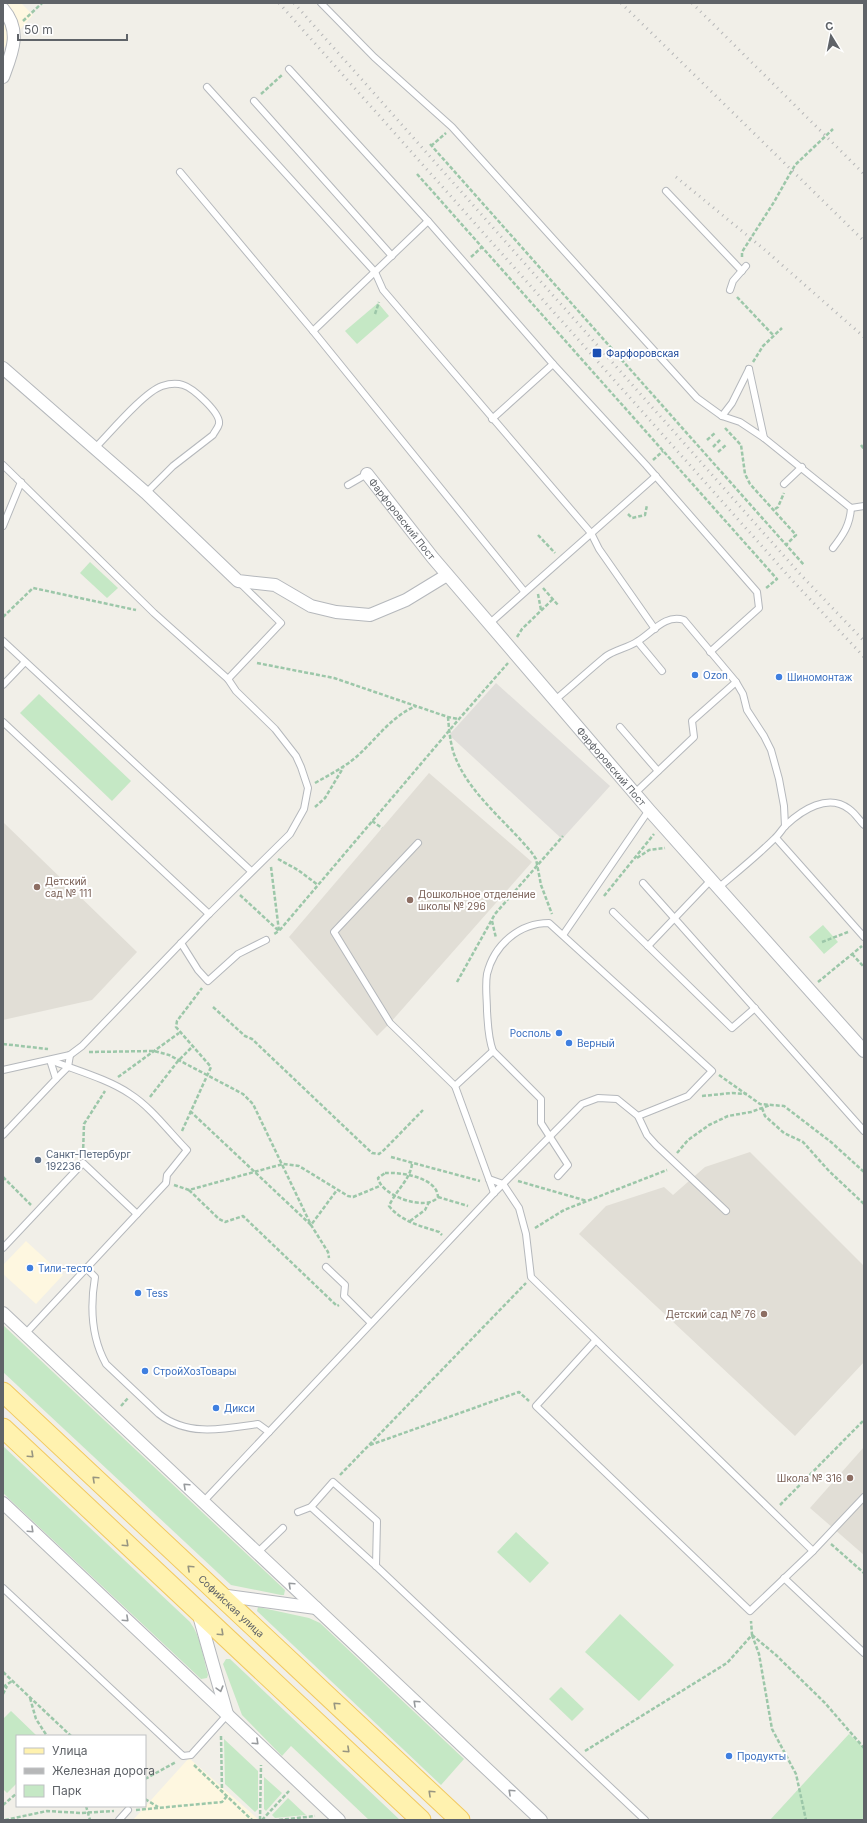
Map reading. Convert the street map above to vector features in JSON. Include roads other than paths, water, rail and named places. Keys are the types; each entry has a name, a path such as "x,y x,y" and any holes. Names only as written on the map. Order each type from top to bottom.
{"main road":[{"name":"Софийская улица","path":"3,1392 460,1820"},
{"path":"3,1428 421,1820"},
{"path":"99,1518 117,1499"}],"street":[{"path":"3,9 14,30 14,46 3,77"},
{"path":"3,368 146,493 238,581 275,585 310,606 336,612 370,615 406,600 447,575"},
{"name":"Фарфоровский Пост","path":"367,474 447,575 490,623 649,810 864,1051"},
{"path":"3,1313 24,1335 541,1820"},
{"path":"3,1503 339,1820"},
{"path":"219,1595 316,1608"},
{"path":"198,1611 227,1715"}],"lane":[{"path":"321,3 374,57 452,128 697,398 722,416 740,422 764,438 802,467 824,488 851,508 864,506"},
{"path":"289,69 428,222 553,364 656,476 757,592 759,608 710,652"},
{"path":"207,87 375,272 383,290 590,533 599,549 655,629"},
{"path":"254,101 392,256"},
{"path":"180,172 524,591"},
{"path":"666,191 742,271"},
{"path":"312,331 428,222"},
{"path":"730,290 733,281 746,266"},
{"path":"492,419 553,364"},
{"path":"722,416 732,403 749,369 764,438"},
{"path":"94,449 131,410 154,390 171,384 183,385 195,391 219,418 217,429 213,435 173,466 146,493"},
{"path":"3,465 154,613 228,679 236,691 285,741 301,767 308,787 304,809 290,834 251,871 82,1046 70,1055 3,1070"},
{"path":"784,484 802,467"},
{"path":"348,485 367,474"},
{"path":"490,623 524,591 656,476"},
{"path":"3,526 21,482"},
{"path":"833,548 844,534 850,521 851,508"},
{"path":"228,679 282,623 238,581"},
{"path":"555,700 605,657 638,642 669,620 678,618 684,620 736,682 743,694 747,710 764,736 771,750 784,806 785,826"},
{"path":"3,641 251,871"},
{"path":"638,642 662,671"},
{"path":"3,685 25,662"},
{"path":"635,793 694,737 692,721 736,682"},
{"path":"3,722 209,914"},
{"path":"620,727 658,771"},
{"path":"648,946 675,918 714,884 776,838 785,826 799,813 824,803 837,803 849,809 864,825"},
{"path":"563,934 649,810"},
{"path":"776,838 864,936"},
{"path":"418,843 334,932 390,1024 455,1086 494,1193"},
{"path":"643,883 864,1131"},
{"path":"613,912 732,1028 755,1008"},
{"path":"558,1176 568,1165 541,1123 541,1100 493,1051 490,1043 486,979 490,964 511,934 532,924 549,923 563,934 712,1071 688,1096 638,1116"},
{"path":"181,943 198,970 208,981 238,954 266,940"},
{"path":"455,1086 493,1051"},
{"path":"3,1135 68,1067 70,1055"},
{"path":"24,1335 166,1183 167,1174 187,1150 143,1104 130,1093 50,1060"},
{"path":"50,1060 56,1079"},
{"path":"203,1502 478,1209 582,1104 590,1100 603,1098 617,1099 638,1116 646,1135 726,1210"},
{"path":"3,1248 83,1163 137,1214"},
{"path":"490,1181 503,1184 519,1208 526,1234 531,1277 595,1341 813,1551"},
{"path":"326,1267 345,1285 344,1296 371,1323"},
{"path":"86,1268 95,1277 91,1312 101,1356 106,1364 159,1414 167,1420 198,1430 224,1429 258,1424 269,1432"},
{"path":"595,1341 536,1406 750,1611 813,1551 864,1497"},
{"path":"298,1512 311,1507 333,1482 377,1521 376,1566"},
{"path":"311,1507 578,1755 645,1820"},
{"path":"257,1553 282,1528"},
{"path":"784,1578 864,1653"},
{"path":"3,1588 184,1756 191,1755 227,1715"},
{"path":"119,1820 128,1810"}],"railway":[{"path":"279,3 792,580 864,657"},
{"path":"294,3 800,574 864,641"},
{"path":"621,3 864,241"},
{"path":"692,3 864,174"},
{"path":"676,177 765,250 864,337"}],"place":[{"name":"Фарфоровская","path":"597,353"},
{"name":"Ozon","path":"695,675"},
{"name":"Шиномонтаж","path":"779,677"},
{"name":"Детский сад № 111","path":"37,887"},
{"name":"Дошкольное отделение школы № 296","path":"410,900"},
{"name":"Росполь","path":"559,1033"},
{"name":"Верный","path":"569,1043"},
{"name":"Санкт-Петербург 192236","path":"38,1160"},
{"name":"Тили-тесто","path":"30,1268"},
{"name":"Tess","path":"138,1293"},
{"name":"Детский сад № 76","path":"764,1314"},
{"name":"СтройХозТовары","path":"145,1371"},
{"name":"Дикси","path":"216,1408"},
{"name":"Школа № 316","path":"850,1478"},
{"name":"Продукты","path":"729,1756"}]}
